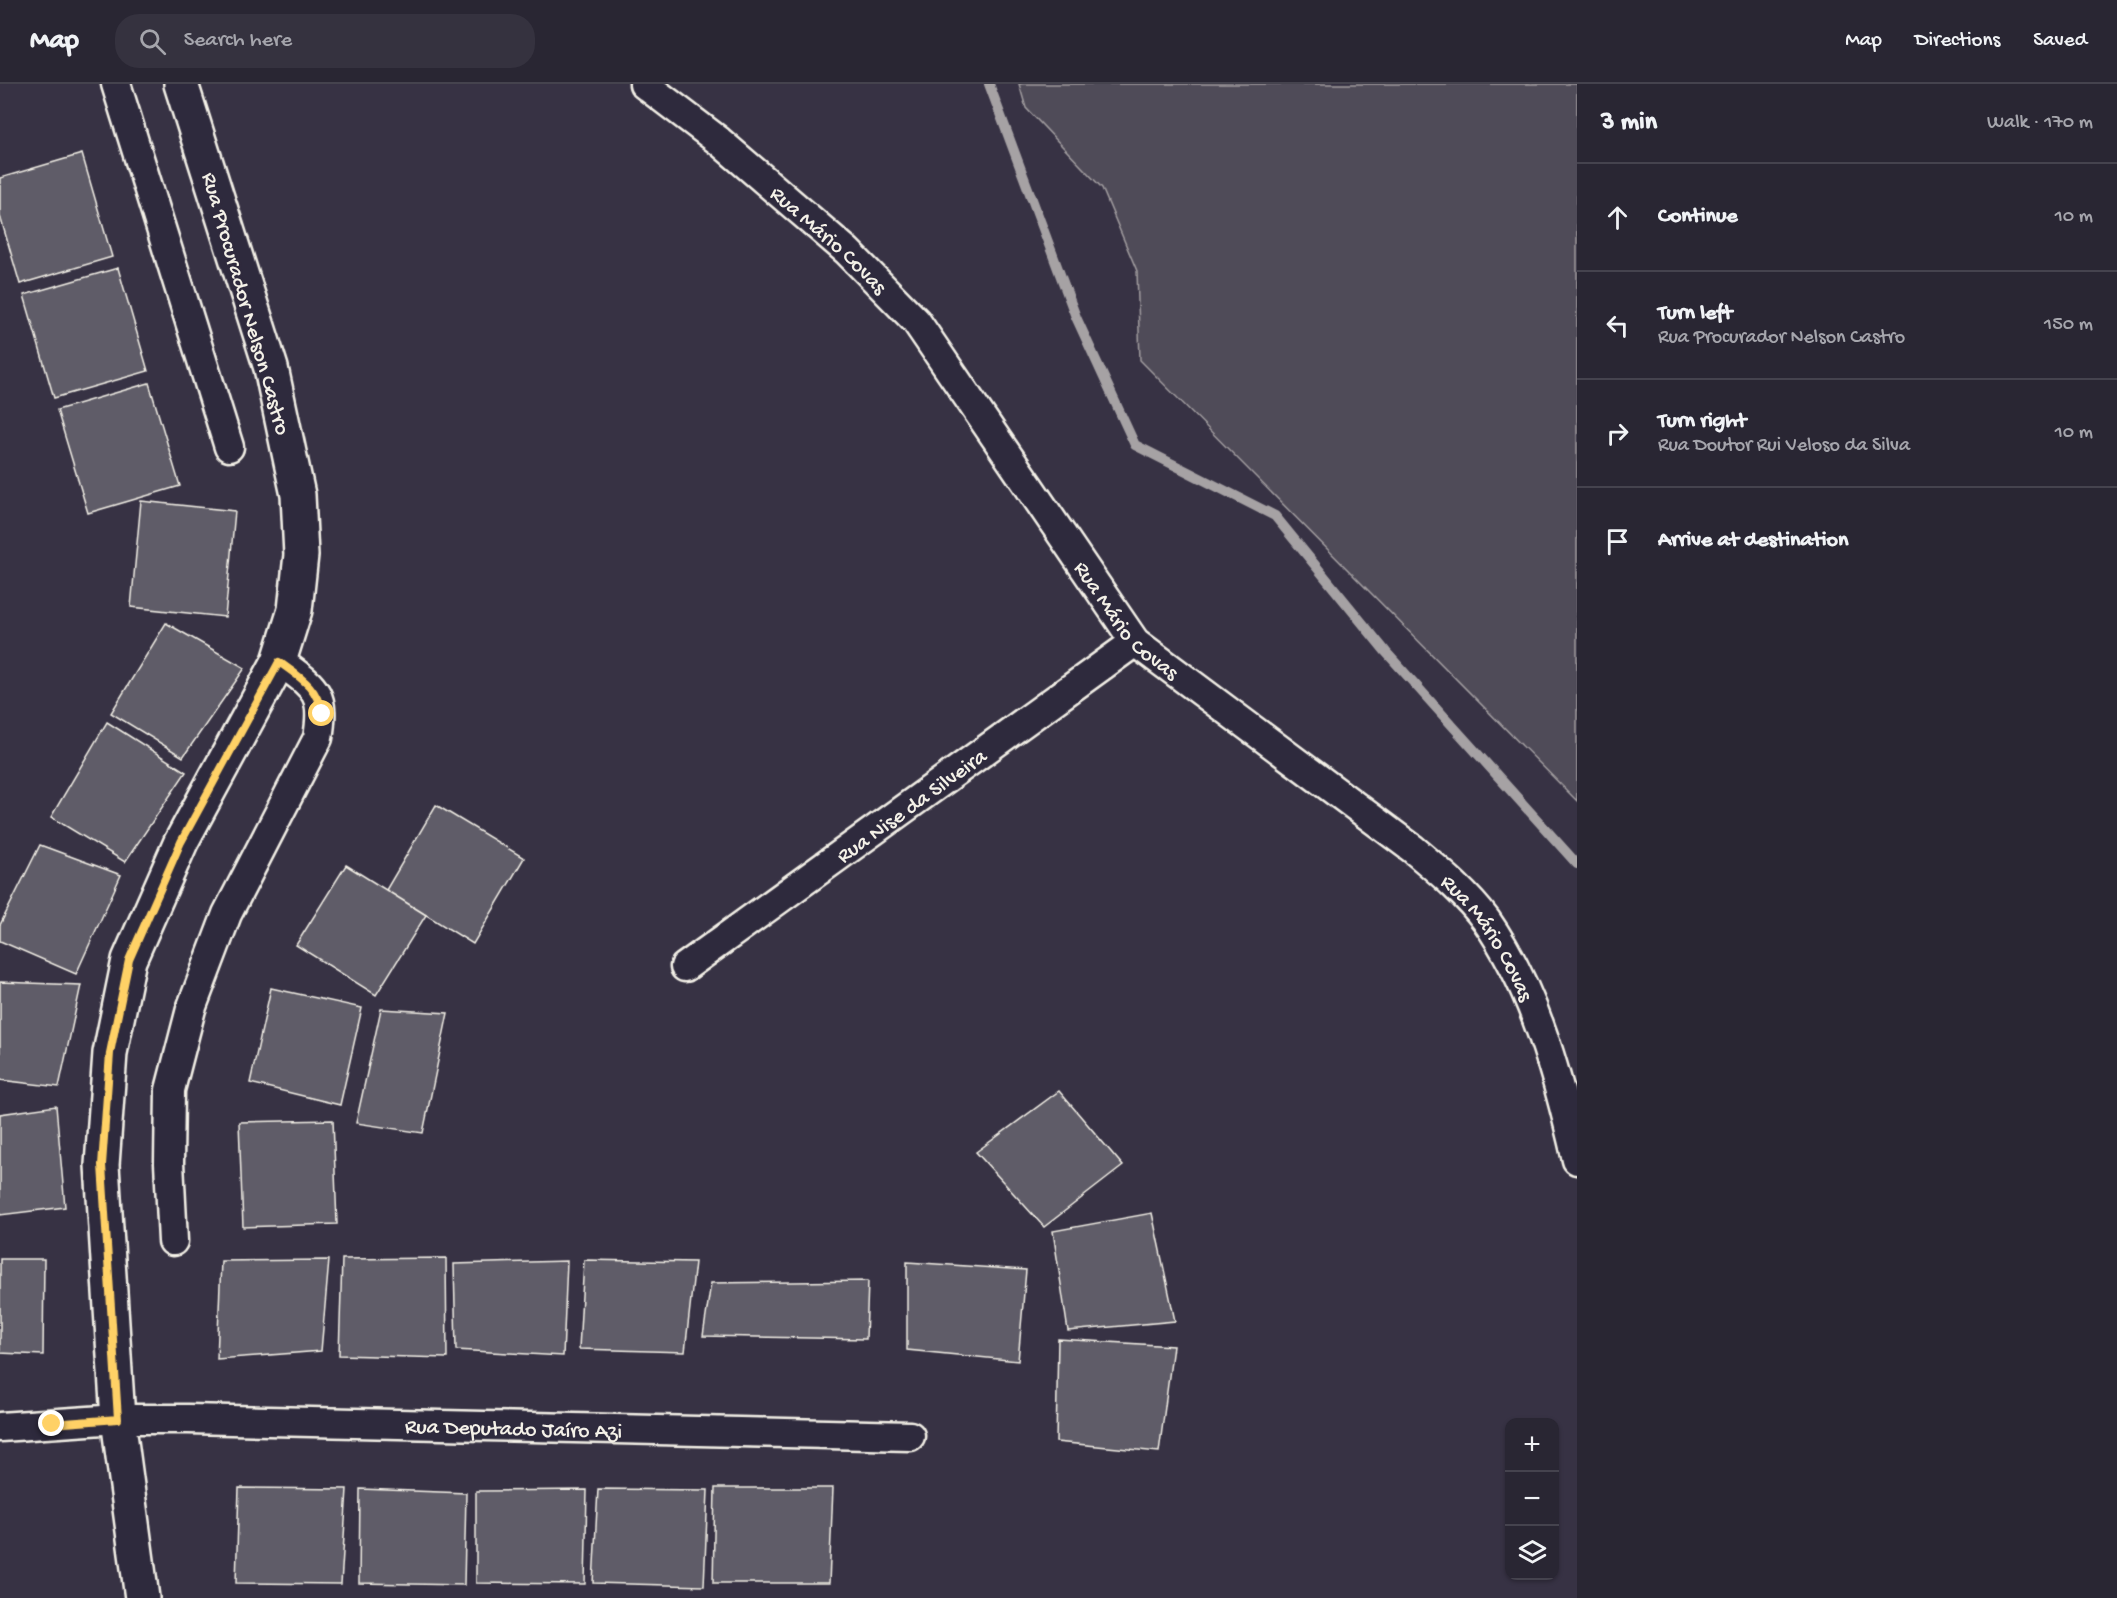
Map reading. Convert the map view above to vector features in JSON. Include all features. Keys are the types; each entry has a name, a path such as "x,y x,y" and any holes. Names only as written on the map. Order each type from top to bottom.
{"main road":[{"name":"Rua Procurador Nelson Castro","path":"142,1598 118,1419 102,1165 110,1053 129,960 181,842 279,662 295,610 301,555 294,473 271,368 181,84"}],"street":[{"path":"116,84 229,447"},
{"name":"Rua Mário Covas","path":"644,84 719,141 847,251 916,321 1135,642 1413,849 1451,881 1485,919 1523,982 1545,1045 1577,1160"},
{"name":"Rua Nise da Silveira","path":"685,967 1135,642"},
{"path":"173,1241 169,1163 170,1090 191,1009 227,914 318,738 322,714 319,696 306,681 279,662"},
{"name":"Rua Deputado Jaíro Azi","path":"0,1427 118,1419 910,1436"}],"shaded area":[{"path":"1019,84 1577,84 1577,801 1140,360 1137,271 1102,188 1026,108"}],"building":[{"path":"82,154 112,257 20,284 0,216 0,178"},
{"path":"118,268 148,371 54,398 24,295"},
{"path":"149,383 180,486 88,513 57,410"},
{"path":"141,501 235,511 225,617 131,607"},
{"path":"166,623 245,668 183,757 111,713"},
{"path":"107,722 186,772 125,862 51,817"},
{"path":"436,805 524,858 473,944 386,890"},
{"path":"40,845 121,875 76,974 0,941 0,925"},
{"path":"346,865 426,915 376,995 296,945"},
{"path":"0,982 81,985 59,1087 0,1080"},
{"path":"271,988 362,1008 340,1105 250,1083"},
{"path":"381,1009 448,1013 423,1133 356,1123"},
{"path":"1059,1091 1123,1166 1044,1227 976,1152"},
{"path":"56,1106 65,1207 0,1215 0,1114"},
{"path":"333,1120 337,1224 243,1227 239,1122"},
{"path":"1152,1213 1175,1321 1068,1331 1053,1231"},
{"path":"446,1258 447,1358 339,1355 342,1259"},
{"path":"0,1259 44,1259 43,1355 0,1353"},
{"path":"329,1260 321,1351 217,1359 221,1261"},
{"path":"584,1260 695,1262 685,1352 579,1349"},
{"path":"567,1261 563,1356 456,1350 454,1264"},
{"path":"907,1262 1026,1270 1018,1361 907,1350"},
{"path":"868,1281 866,1339 703,1336 711,1283"},
{"path":"1058,1339 1173,1346 1159,1452 1056,1442"},
{"path":"239,1488 347,1489 341,1584 236,1583"},
{"path":"715,1488 833,1488 829,1583 713,1583"},
{"path":"360,1489 466,1493 464,1585 359,1583"},
{"path":"598,1489 708,1490 704,1586 593,1583"},
{"path":"587,1490 585,1584 476,1583 476,1491"}],"waterway":[{"path":"989,84 1076,317 1135,445 1275,516 1386,652 1577,864"}],"route":[{"path":"52,1424 118,1419 102,1165 110,1053 129,960 181,842 279,662 306,681 319,696 322,714"}]}
